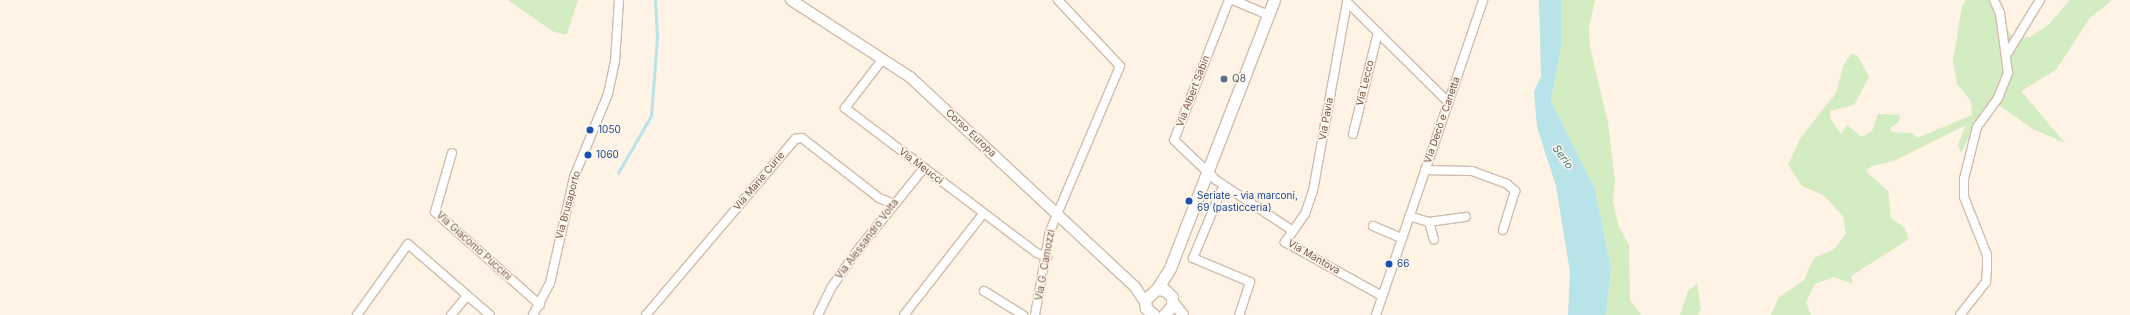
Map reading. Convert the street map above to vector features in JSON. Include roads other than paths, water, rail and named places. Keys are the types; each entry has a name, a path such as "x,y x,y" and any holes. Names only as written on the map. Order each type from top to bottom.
{"main road":[{"path":"1164,315 1171,297 1170,268 1274,0"},
{"name":"Corso Europa","path":"1148,310 1155,289 1170,268"},
{"path":"1155,289 1171,297"}],"street":[{"name":"Via Brusaporto","path":"533,315 540,305 550,283 574,177 608,94 615,62 619,0"},
{"name":"Corso Europa","path":"791,0 910,77 1056,215 1135,287 1148,310"},
{"name":"Via G. Camozzi","path":"1035,315 1056,215 1120,66 1058,0"},
{"name":"Via Albert Sabin","path":"1206,172 1174,140 1229,0"},
{"path":"1233,0 1269,15"},
{"name":"Via Decò e Canetta","path":"1376,315 1448,102 1461,70 1483,0"},
{"path":"1960,315 1986,282 1987,255 1964,197 1967,162 1977,127 1998,98 2008,73 2006,54 1994,0"},
{"path":"2006,54 2040,0"},
{"name":"Via Pavia","path":"1292,231 1305,214 1313,191 1348,2 1378,32"},
{"path":"1378,32 1448,102"},
{"name":"Via Lecco","path":"1353,134 1378,32"},
{"name":"Via Meucci","path":"882,60 845,108 983,214 1047,257"},
{"name":"Via Marie Curie","path":"646,315 795,139 802,138 879,198 894,204"},
{"name":"Via Giacomo Puccini","path":"452,153 435,212 540,305"},
{"name":"Via Alessandro Volta","path":"818,315 831,288 894,204 924,168"},
{"name":"Via Decò e Canetta","path":"1425,170 1472,171 1507,184 1515,191 1503,230"},
{"name":"Via Mantova","path":"1206,172 1292,231 1285,242 1382,296"},
{"path":"1221,191 1193,258 1250,282 1239,315"},
{"path":"904,315 983,214"},
{"path":"1409,216 1429,222 1466,217"},
{"path":"1429,222 1434,239"},
{"path":"1373,226 1402,238"},
{"path":"357,315 408,244 490,315"},
{"path":"1135,287 1155,289"},
{"path":"984,291 1023,315"},
{"path":"451,315 467,296"},
{"path":"1171,297 1183,315"}],"water":[{"name":"Serio","path":"1539,0 1561,0 1561,47 1551,101 1595,189 1611,267 1606,315 1568,315 1570,272 1556,186 1537,127 1534,92 1541,76"}],"waterway":[{"path":"618,173 651,116 657,38 655,0"}],"place":[{"name":"Q8","path":"1224,79"},
{"name":"1050","path":"590,130"},
{"name":"1060","path":"588,155"},
{"name":"Seriate - via marconi, 69 (pasticceria)","path":"1189,201"},
{"name":"66","path":"1389,264"}]}
